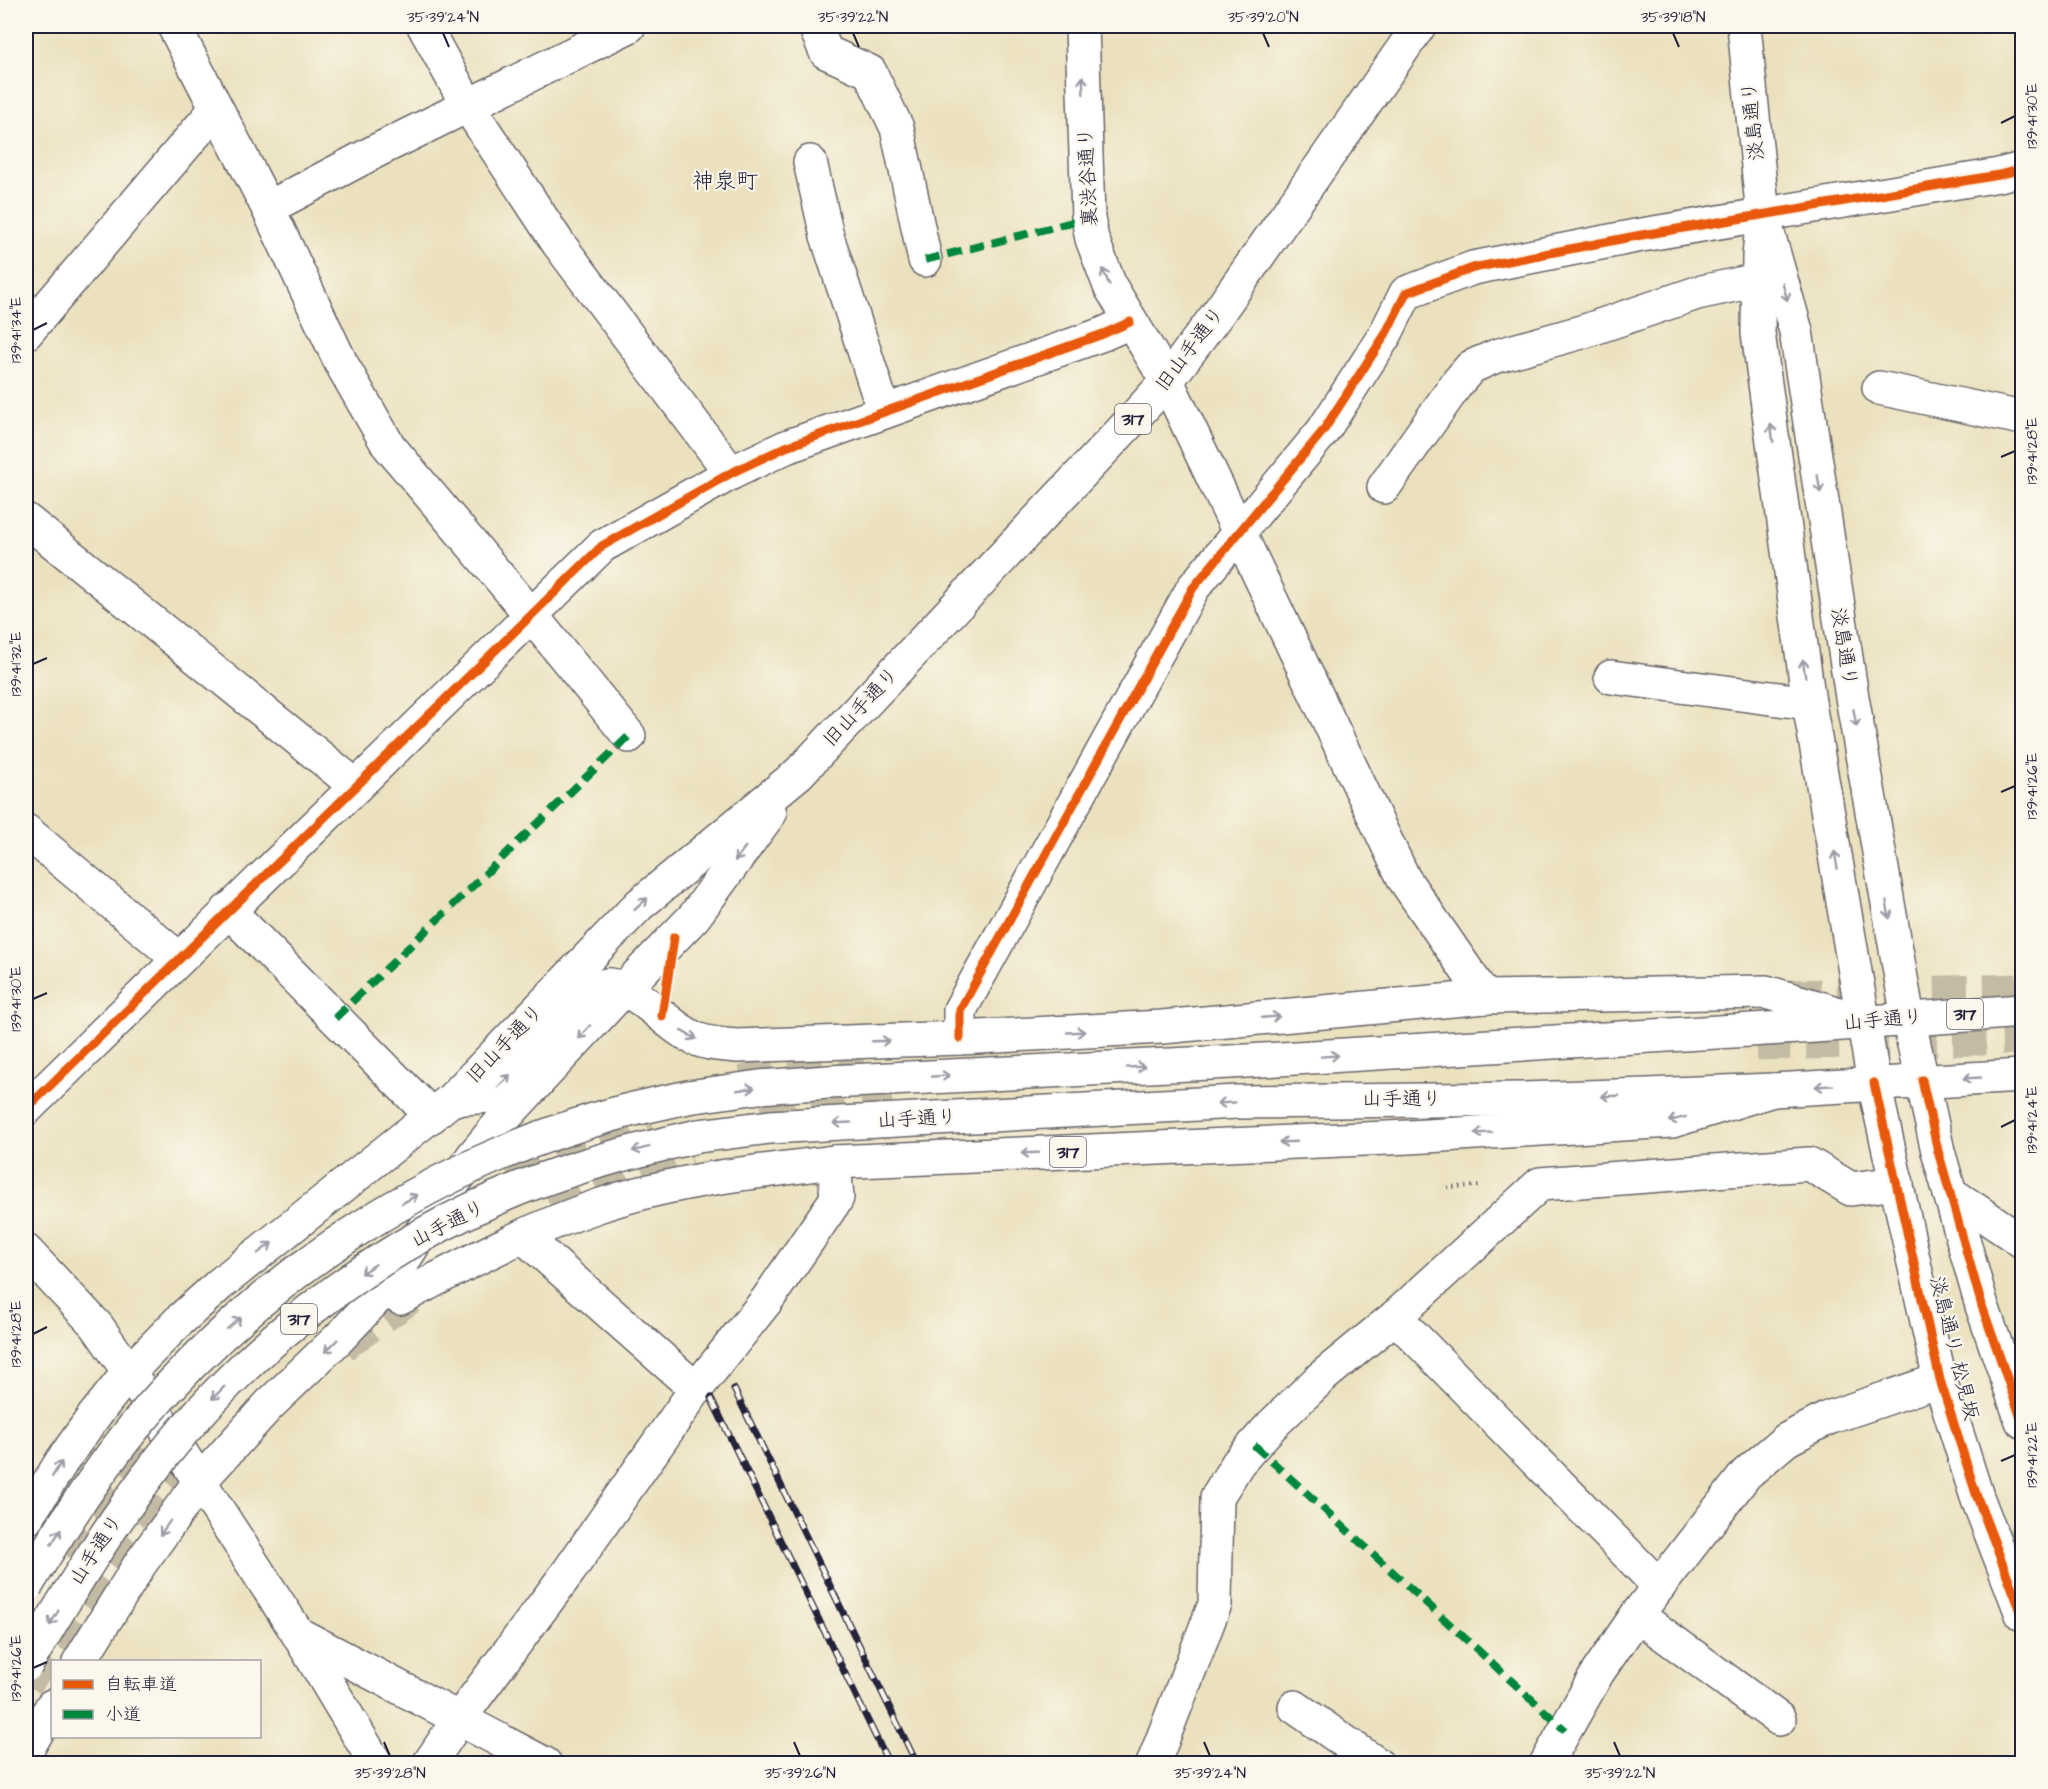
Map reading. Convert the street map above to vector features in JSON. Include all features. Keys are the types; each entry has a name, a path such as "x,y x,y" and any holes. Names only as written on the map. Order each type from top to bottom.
{"main road":[{"path":"174,26 268,208 341,363 388,445 629,736"},
{"path":"424,26 468,106 558,243 731,473"},
{"path":"268,208 629,26"},
{"path":"815,26 826,52 870,72 884,100 897,129 926,260"},
{"name":"裏渋谷通り","path":"1082,26 1088,218 1092,239 1110,286 1167,381 1404,879 1485,997"},
{"name":"旧山手通り","path":"624,989 694,917 799,773 1167,381 1216,316 1419,26"},
{"name":"淡島通り","path":"1744,26 1763,216 1758,280 1758,333 1809,703 1874,1083"},
{"path":"26,333 216,109"},
{"path":"810,162 827,236 884,412"},
{"path":"960,1038 960,1010 1192,588 1323,431 1385,335 1406,293 1473,268 1636,236 1763,216 2022,169"},
{"name":"淡島通り","path":"1763,216 1796,331 1852,698 1908,1018 1922,1080"},
{"path":"1384,487 1471,367 1496,356 1585,331 1696,293 1758,280"},
{"path":"26,1109 602,546 731,473 786,447 1103,334 1130,322"},
{"path":"1879,388 2022,418"},
{"path":"26,520 356,786"},
{"path":"1611,677 1809,703"},
{"name":"旧山手通り","path":"442,1108 639,905 799,773"},
{"path":"26,831 179,959"},
{"path":"228,910 442,1108 490,1096 593,990 608,984 624,989"},
{"name":"317","path":"81,1660 147,1554 200,1481 269,1405 340,1337 386,1288 443,1197 473,1156 624,989 678,1029 696,1039 716,1045 737,1046 960,1038 1162,1027 1485,997 1766,992 1863,1021"},
{"name":"山手通り","path":"26,1586 91,1484 135,1426 217,1338 279,1286 331,1247 383,1214 453,1176 563,1130 622,1112 688,1097 759,1087 1276,1059 2022,1011"},
{"name":"山手通り","path":"26,1665 91,1556 129,1500 164,1455 222,1390 295,1321 350,1281 402,1248 461,1216 519,1189 577,1168 638,1150 698,1136 770,1127 1237,1102 1522,1099 1773,1090 2022,1076"},
{"name":"淡島通り 松見坂","path":"1922,1080 1950,1193 1982,1306 2022,1421"},
{"name":"淡島通り 松見坂","path":"1874,1083 1940,1380 1977,1497 2022,1614"},
{"name":"317","path":"386,1288 400,1298 524,1236 598,1205 717,1178 834,1162 1410,1137 1672,1121 1773,1090"},
{"name":"317","path":"26,1519 62,1461 129,1372 180,1320 220,1284 442,1108"},
{"path":"429,1764 459,1719 569,1571 696,1389 767,1300 837,1198 834,1162"},
{"path":"1153,1764 1215,1604 1217,1497 1238,1463 1272,1425 1322,1377 1395,1317 1540,1184 1809,1164 1851,1190 1897,1183"},
{"path":"1950,1193 2022,1241"},
{"path":"524,1236 696,1389"},
{"path":"26,1251 97,1326 129,1372 298,1634 376,1764"},
{"path":"1395,1317 1659,1586"},
{"path":"1546,1764 1598,1672 1636,1616 1746,1474 1786,1440 1828,1418 1940,1380"},
{"path":"1636,1616 1779,1719"},
{"path":"298,1634 545,1764"},
{"path":"1295,1707 1377,1764"},
{"path":"26,1750 51,1708"}],"green space":[{"path":"2021,1526 2022,1573 2014,1545 2014,1533"}],"tunnel":[{"path":"1788,996 2022,990"},
{"path":"1757,1044 2022,1038"},
{"path":"743,1082 860,1048"},
{"path":"765,1122 836,1100 889,1087"},
{"path":"510,1179 649,1117"},
{"path":"553,1211 618,1178 688,1150"},
{"path":"343,1345 428,1285"},
{"path":"61,1551 116,1486 168,1430"},
{"path":"26,1684 90,1589 119,1553 187,1482"}],"railway":[{"path":"734,1389 917,1764"},
{"path":"711,1398 889,1764"}],"marked path":[{"path":"925,260 1088,218"},
{"path":"335,1018 629,736"},
{"path":"1254,1445 1565,1730"}],"cycle path":[{"path":"960,1038 960,1010 1193,588 1323,431 1385,335 1406,293 1473,268 1636,236 1999,175 2022,169"},
{"path":"26,1109 602,546 731,473 786,447 1103,334 1130,322"},
{"path":"662,1016 674,937"},
{"path":"1922,1080 1938,1151 1982,1306 2022,1421"},
{"path":"1874,1083 1940,1380 1977,1497 2022,1614"}],"district":[{"name":"神泉町","path":"725,181"}]}
